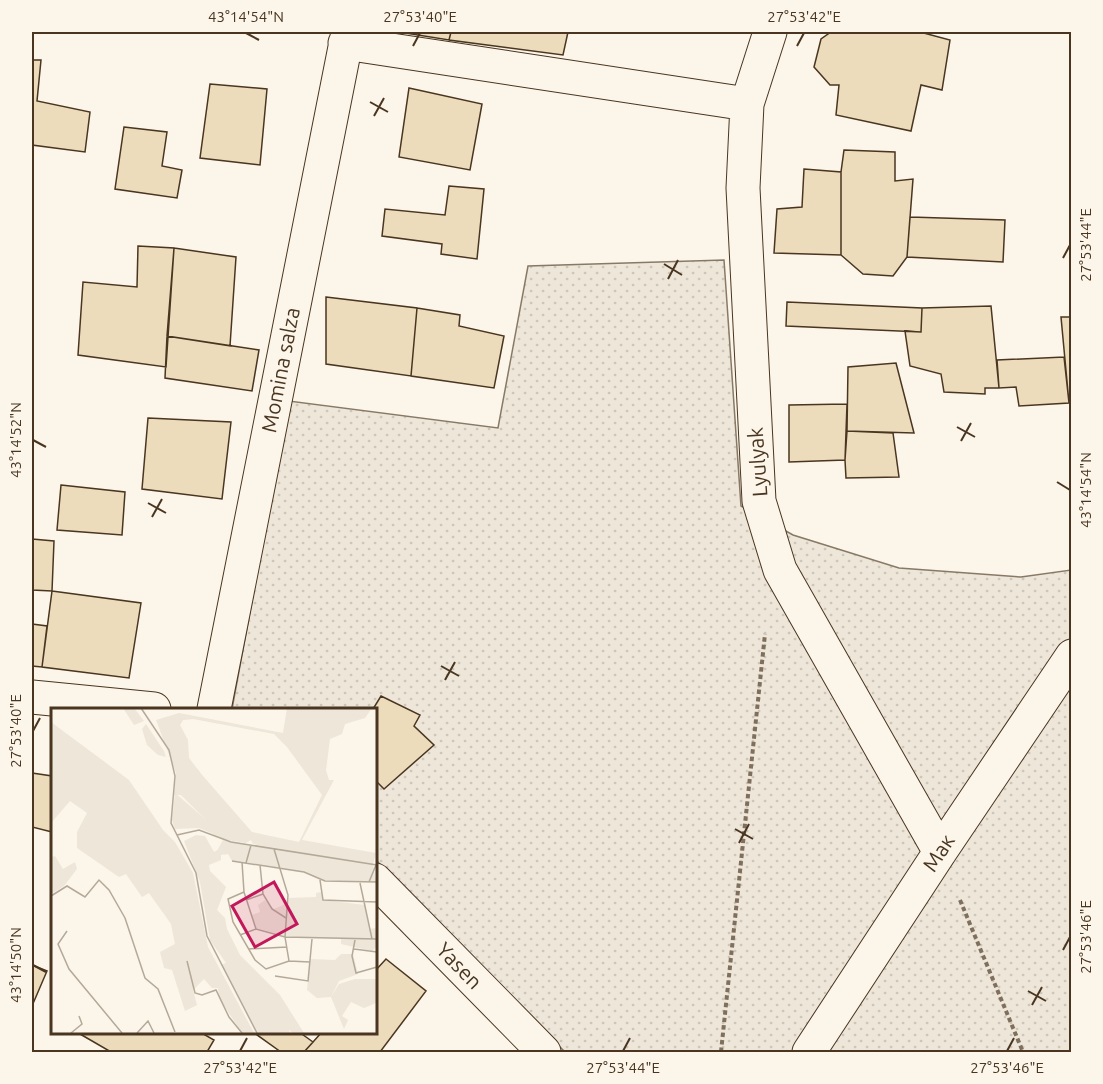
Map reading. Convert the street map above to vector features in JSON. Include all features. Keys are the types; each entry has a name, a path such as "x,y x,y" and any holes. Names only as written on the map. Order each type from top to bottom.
{"street":[{"name":"Lyulyak","path":"770,32 747,104 743,188 759,501 780,570 939,852"},
{"path":"347,37 747,104"},
{"name":"Momina salza","path":"214,708 347,37"},
{"name":"Мак","path":"809,1053 939,852 1071,656"},
{"path":"32,696 145,708"},
{"name":"Yasen","path":"376,881 544,1053"}],"path":[{"path":"721,1053 765,632"},
{"path":"939,852 1023,1053"}],"shaded area":[{"path":"724,260 741,506 793,535 899,568 1021,577 1071,570 1071,1052 565,1052 376,860 376,708 232,708 289,401 498,428 528,266"}],"building":[{"path":"399,32 451,32 449,40"},
{"path":"451,32 568,32 563,55 449,40"},
{"path":"831,32 920,32 950,40 942,90 921,85 911,131 836,115 839,85 830,85 814,67 821,39"},
{"path":"32,60 41,60 37,101 90,112 85,152 32,145"},
{"path":"210,84 267,89 260,165 200,158"},
{"path":"409,88 482,104 470,170 399,157"},
{"path":"124,127 167,132 162,166 182,170 177,198 115,189"},
{"path":"844,150 895,152 895,181 913,179 907,257 893,276 863,274 841,255 841,172"},
{"path":"804,169 841,172 841,255 774,253 777,209 802,207"},
{"path":"449,186 484,189 477,259 441,254 442,244 382,236 385,209 445,215"},
{"path":"910,217 1005,220 1003,262 907,257"},
{"path":"138,246 174,248 166,367 78,355 83,282 137,287"},
{"path":"174,248 236,257 230,346 167,336"},
{"path":"326,297 417,308 411,376 326,364"},
{"path":"787,302 922,308 921,332 786,326"},
{"path":"991,306 999,388 985,388 985,394 944,392 941,374 910,366 905,331 921,332 922,308"},
{"path":"417,308 460,315 459,326 504,336 494,388 411,376"},
{"path":"1061,317 1072,317 1072,403 1069,403"},
{"path":"167,336 259,350 252,391 165,378"},
{"path":"1064,357 1069,403 1019,406 1016,387 999,388 997,360"},
{"path":"896,363 914,433 847,431 848,367"},
{"path":"847,404 845,460 789,462 789,405"},
{"path":"148,418 231,422 222,499 142,489"},
{"path":"847,431 893,433 899,477 846,478"},
{"path":"61,485 125,492 122,535 57,530"},
{"path":"32,539 54,541 52,591 32,590"},
{"path":"52,591 141,603 129,678 42,667"},
{"path":"32,624 47,626 42,667 32,666"},
{"path":"381,696 420,715 414,726 434,745 384,789 376,781 376,708 374,708"},
{"path":"32,773 51,776 51,832 32,827"},
{"path":"386,959 426,991 380,1052 304,1052 321,1033 376,1033 376,970"},
{"path":"32,965 47,971 32,1006"},
{"path":"202,1033 214,1040 207,1052 111,1052 80,1034"},
{"path":"254,1033 300,1033 313,1042 304,1052 281,1052"}]}
